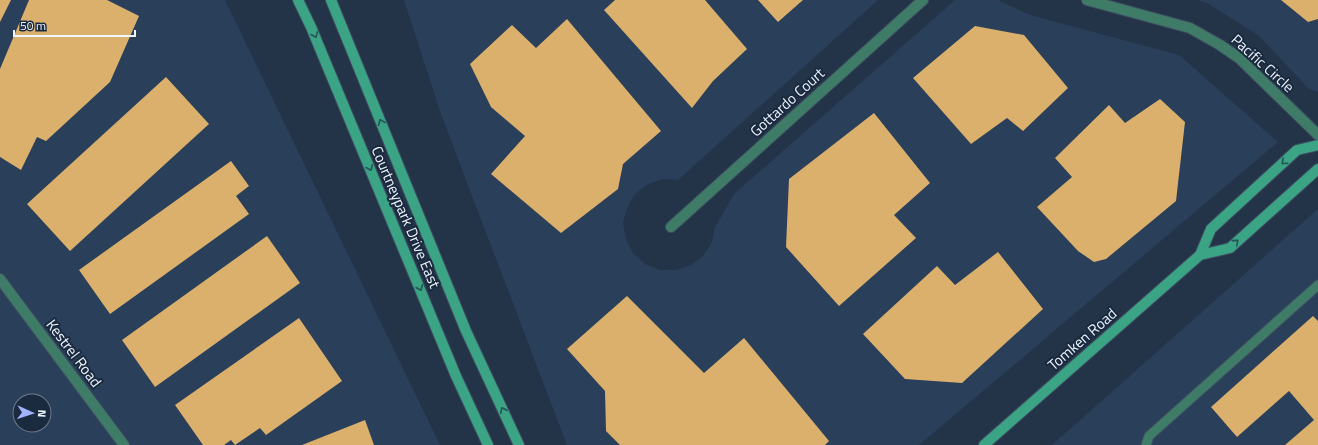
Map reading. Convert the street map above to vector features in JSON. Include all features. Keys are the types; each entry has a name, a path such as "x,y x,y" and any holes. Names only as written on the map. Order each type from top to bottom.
{"main road":[{"name":"Courtneypark Drive East","path":"298,0 311,26 456,376 488,445"},
{"name":"Courtneypark Drive East","path":"331,0 466,331 519,445"},
{"name":"Tomken Road","path":"984,445 1200,255 1211,229 1297,150 1318,145"},
{"name":"Tomken Road","path":"1200,255 1230,248 1318,169"}],"street":[{"name":"Gottardo Court","path":"671,227 923,0"},
{"name":"Pacific Circle","path":"1087,0 1190,28 1220,45 1239,58 1318,135"},
{"name":"Kestrel Road","path":"0,279 124,445"}],"lane":[{"path":"1146,445 1149,436 1318,285"}],"shaded area":[{"path":"0,0 225,0 440,445 0,445"},
{"path":"404,0 878,0 678,180 663,179 648,184 635,194 627,208 623,223 626,239 633,253 645,264 660,270 676,270 691,265 703,256 712,242 715,227 734,194 955,0 998,0 1030,15 1179,55 1278,142 919,445 567,445 442,117"},
{"path":"1197,0 1318,0 1318,92 1309,89 1258,35 1207,3"},
{"path":"1318,209 1318,445 1052,445"}],"building":[{"path":"0,0 11,0 0,22"},
{"path":"29,0 107,0 139,16 110,82 46,141 37,137 21,170 0,157 0,69"},
{"path":"615,0 705,0 747,49 713,81 692,108 604,10"},
{"path":"758,0 803,0 778,22"},
{"path":"1281,0 1318,0 1318,19 1308,22"},
{"path":"567,19 661,131 623,164 618,189 561,233 491,174 525,136 491,107 470,64 512,25 536,48"},
{"path":"975,26 1024,35 1068,88 1023,131 1007,118 971,144 913,78"},
{"path":"166,77 209,124 70,251 27,204"},
{"path":"1160,99 1185,122 1176,201 1106,259 1094,262 1078,251 1037,207 1072,177 1055,158 1109,105 1125,123"},
{"path":"874,113 930,183 894,215 916,238 839,306 786,247 789,179"},
{"path":"231,161 249,186 236,196 249,214 110,314 79,270"},
{"path":"267,236 300,283 155,387 122,340"},
{"path":"998,252 1043,309 962,383 905,379 863,334 937,266 955,285"},
{"path":"627,296 704,373 744,338 829,441 825,445 620,445 606,431 605,391 567,349"},
{"path":"1313,316 1318,321 1318,445 1285,445 1314,420 1289,391 1237,437 1211,407"},
{"path":"299,318 342,381 266,435 260,428 235,445 231,440 224,445 203,445 175,405"},
{"path":"365,420 374,445 302,445"}]}
